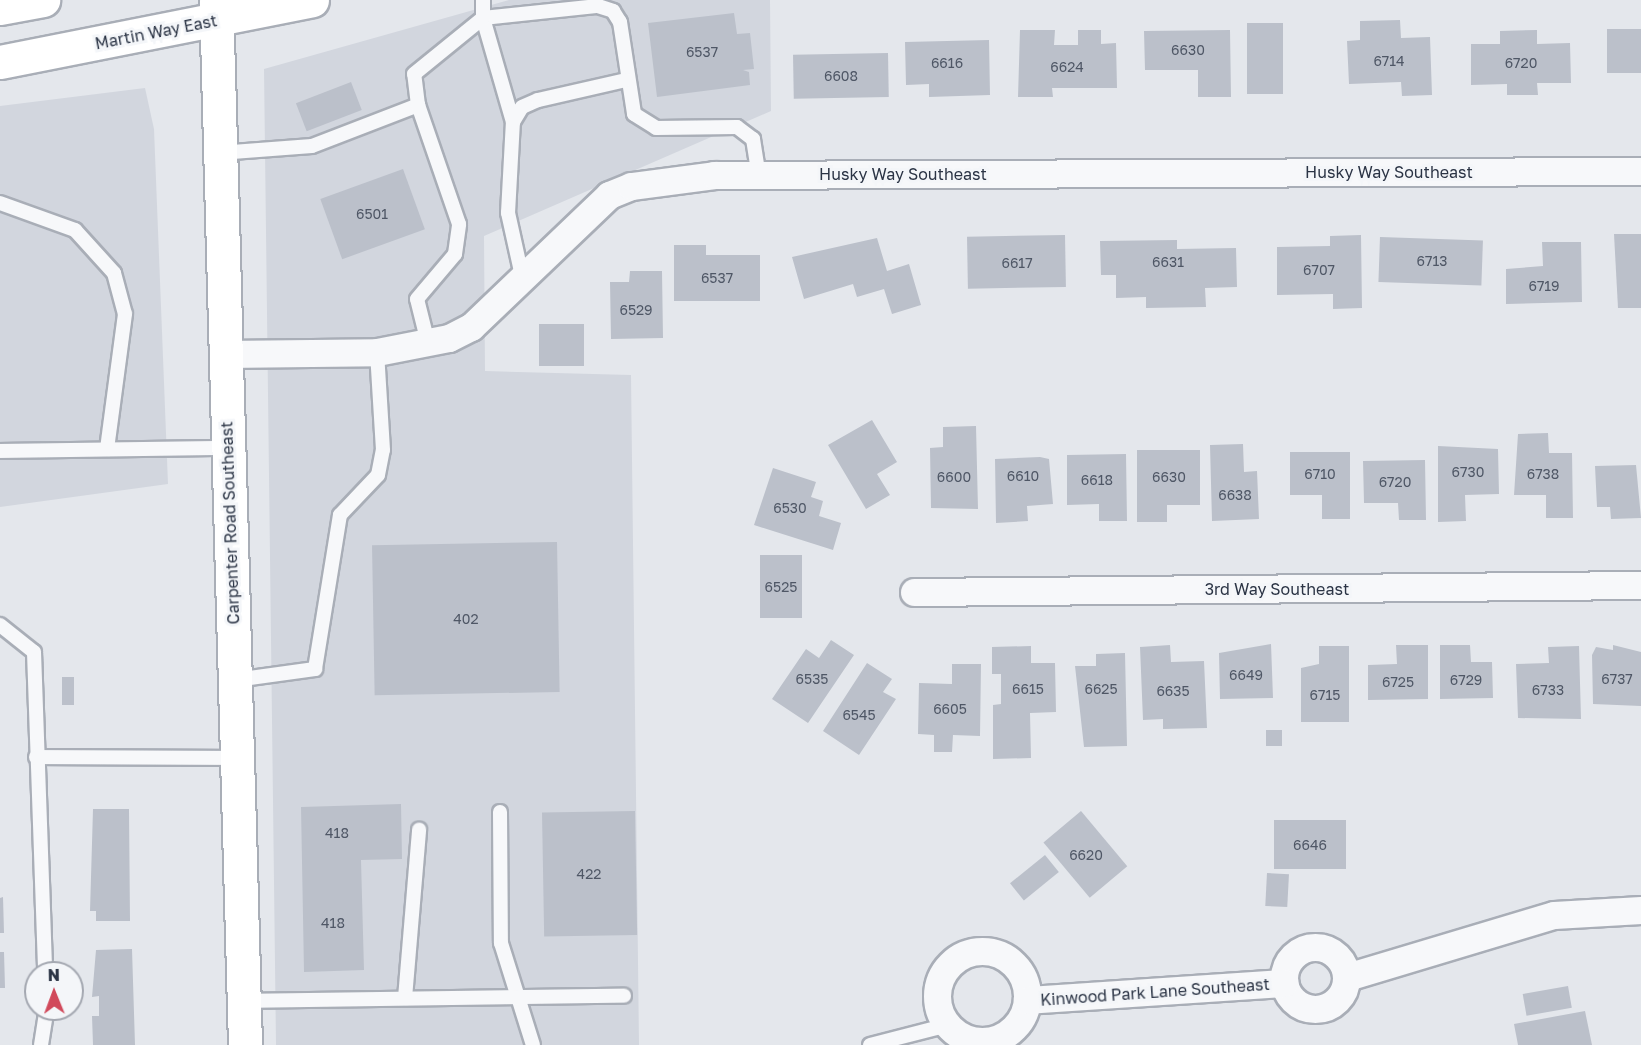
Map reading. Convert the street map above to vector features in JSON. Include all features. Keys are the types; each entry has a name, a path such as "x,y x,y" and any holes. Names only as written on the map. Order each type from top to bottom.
{"main road":[{"path":"4,5 43,0"},
{"name":"Martin Way East","path":"0,62 216,10 312,0"},
{"name":"Carpenter Road Southeast","path":"216,10 245,1045"}],"street":[{"name":"Husky Way Southeast","path":"225,354 377,351 428,343 471,327 609,195 641,185 759,175 1641,171"},
{"name":"3rd Way Southeast","path":"914,592 1641,585"},
{"path":"1347,977 1554,915 1641,910"},
{"name":"Kinwood Park Lane Southeast","path":"1314,946 1340,958 1347,977 1334,1004 1314,1009 1294,1002 1284,983 1288,962 1314,946"},
{"name":"Kinwood Park Lane Southeast","path":"969,952 998,954 1011,961 1021,972 1027,1000 1015,1026 989,1040 960,1035 948,1025 940,1013 939,983 956,959 969,952"},
{"name":"Kinwood Park Lane Southeast","path":"1027,1000 1284,983"}],"lane":[{"path":"483,0 483,18 513,122 508,213 522,276"},
{"path":"428,343 417,299 455,254 459,224 418,105 414,74 421,63 483,18 598,6 613,11 620,22 629,102 643,123 737,128 753,139 759,175"},
{"path":"513,122 522,107 538,100 626,80"},
{"path":"219,153 312,146 418,105"},
{"path":"0,203 75,230 114,273 125,314 107,449"},
{"path":"234,680 315,669 340,515 378,475 383,450 377,351"},
{"path":"0,451 227,448"},
{"path":"0,625 34,652 44,961"},
{"path":"36,757 237,758"},
{"path":"500,812 501,943 521,999 533,1045"},
{"path":"405,998 419,830"},
{"path":"244,1001 624,996"},
{"path":"41,1045 45,1021"},
{"path":"870,1045 948,1025"}],"shaded area":[{"path":"509,0 770,0 771,111 484,236 485,371 631,375 639,1045 276,1045 264,69"},
{"path":"145,88 154,129 168,484 0,507 0,106"}],"building":[{"path":"734,13 737,34 750,33 754,69 743,70 749,72 750,85 657,97 648,23"},
{"path":"1400,20 1401,38 1430,37 1432,95 1402,96 1401,82 1349,84 1347,41 1360,40 1360,21"},
{"path":"1247,23 1283,23 1283,94 1247,94"},
{"path":"1607,29 1641,29 1641,73 1607,73"},
{"path":"1020,30 1055,30 1054,45 1078,45 1078,30 1101,30 1101,44 1116,43 1117,88 1052,88 1053,97 1018,97"},
{"path":"1230,30 1231,97 1198,97 1198,70 1145,70 1144,31"},
{"path":"1537,30 1537,44 1570,43 1571,83 1537,83 1538,95 1507,95 1507,84 1471,85 1471,44 1500,44 1500,31"},
{"path":"989,40 990,95 929,97 929,84 906,85 905,42"},
{"path":"888,53 889,97 794,99 793,55"},
{"path":"351,82 362,110 307,131 296,103"},
{"path":"403,169 425,229 342,259 320,199"},
{"path":"1614,234 1641,234 1641,308 1618,308"},
{"path":"1065,235 1066,287 968,289 967,237"},
{"path":"1361,235 1362,308 1333,309 1333,294 1277,295 1277,247 1330,246 1330,236"},
{"path":"1380,237 1483,241 1481,286 1378,282"},
{"path":"877,238 887,271 909,264 921,305 892,314 884,289 857,297 853,284 804,299 792,257"},
{"path":"1177,240 1177,249 1236,248 1237,287 1205,288 1206,307 1146,308 1146,297 1116,298 1116,275 1101,275 1100,241"},
{"path":"1542,242 1581,242 1582,302 1506,304 1506,269 1543,266"},
{"path":"674,245 706,245 706,255 760,255 760,301 674,301"},
{"path":"630,271 662,271 663,338 611,339 610,282 629,282"},
{"path":"539,324 584,324 584,366 539,366"},
{"path":"872,420 897,462 877,474 890,495 866,509 828,445"},
{"path":"976,426 978,509 931,508 930,448 943,447 943,427"},
{"path":"1548,433 1549,453 1572,453 1573,518 1546,518 1546,495 1514,495 1518,434"},
{"path":"1243,444 1244,472 1257,471 1259,519 1212,521 1210,445"},
{"path":"1438,446 1498,449 1499,494 1465,495 1466,521 1438,522"},
{"path":"1137,450 1200,450 1200,505 1167,505 1167,522 1137,522"},
{"path":"1290,452 1350,452 1350,519 1322,519 1322,495 1290,495"},
{"path":"1126,454 1127,521 1099,521 1099,504 1067,505 1067,455"},
{"path":"1040,457 1049,459 1053,504 1027,506 1028,521 996,523 995,459"},
{"path":"1425,460 1426,520 1399,520 1398,503 1364,503 1363,461"},
{"path":"1636,465 1641,518 1611,519 1610,507 1597,507 1595,466"},
{"path":"773,468 816,482 811,497 823,501 819,516 841,523 833,550 754,525"},
{"path":"557,542 560,692 375,695 372,545"},
{"path":"760,555 802,555 802,618 760,618"},
{"path":"831,640 854,655 808,723 772,699 806,649 819,658"},
{"path":"1271,644 1273,698 1220,699 1219,653"},
{"path":"1170,645 1171,662 1204,661 1207,728 1163,729 1163,719 1143,720 1140,647"},
{"path":"1396,645 1428,645 1428,699 1368,700 1368,665 1397,664"},
{"path":"1440,645 1470,645 1471,662 1492,662 1493,698 1440,699"},
{"path":"1613,645 1641,652 1641,706 1593,704 1592,655 1596,647 1613,650"},
{"path":"1031,646 1031,663 1055,663 1056,712 1030,713 1031,758 993,759 993,705 1001,704 1001,674 992,674 992,647"},
{"path":"1319,646 1349,646 1349,722 1301,722 1301,668 1319,664"},
{"path":"1579,646 1581,719 1518,718 1516,664 1549,663 1548,647"},
{"path":"1125,653 1127,746 1084,747 1075,666 1096,666 1096,654"},
{"path":"867,663 892,679 883,692 896,699 859,755 823,731"},
{"path":"952,664 981,664 980,736 953,735 952,752 934,752 934,735 918,734 919,683 952,684"},
{"path":"62,677 74,677 74,705 62,705"},
{"path":"1266,730 1282,730 1282,746 1266,746"},
{"path":"401,804 402,859 361,860 364,970 304,972 301,807"},
{"path":"93,809 129,809 130,921 96,921 96,911 90,911"},
{"path":"635,811 637,935 544,937 542,813"},
{"path":"1081,811 1127,866 1090,898 1043,842"},
{"path":"1274,820 1346,820 1346,869 1274,869"},
{"path":"1045,855 1059,872 1024,900 1010,883"},
{"path":"1267,873 1289,874 1287,907 1265,906"},
{"path":"3,897 4,933 0,933 0,898"},
{"path":"132,949 135,1045 93,1045 92,1016 99,1016 99,996 92,997 96,950"},
{"path":"0,952 4,952 5,988 0,988"},
{"path":"1568,986 1572,1008 1527,1016 1523,994"},
{"path":"1585,1011 1592,1045 1518,1045 1514,1024"}]}
